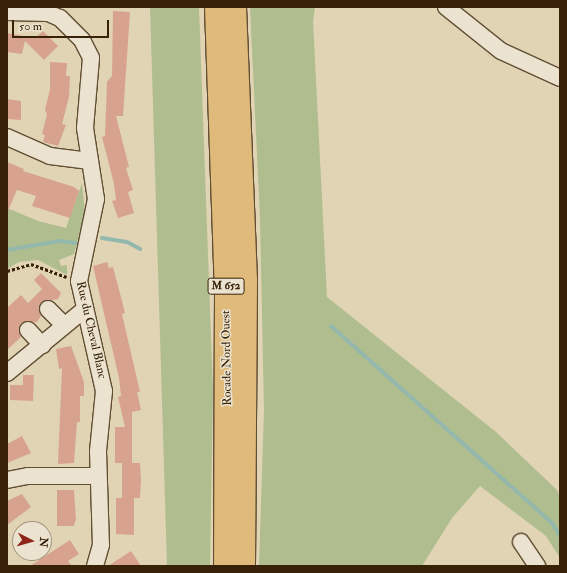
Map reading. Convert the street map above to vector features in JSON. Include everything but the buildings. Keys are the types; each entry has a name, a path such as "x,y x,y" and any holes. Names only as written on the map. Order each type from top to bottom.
{"highway":[{"name":"Rocade Nord Ouest","path":"216,7 226,285 225,566"},
{"name":"Rocade Nord Ouest","path":"235,7 246,280 244,566"}],"street":[{"path":"446,7 501,51 560,78"},
{"name":"Rue du Cheval Blanc","path":"7,12 28,10 48,13 60,18 90,51 92,64 86,128 95,209 78,281 104,391 97,476 101,545 95,566"},
{"path":"7,137 50,156 90,161"},
{"path":"48,308 63,324"},
{"path":"10,375 63,324 85,309"},
{"path":"28,330 42,345"},
{"path":"7,480 28,476 97,476"},
{"path":"521,542 537,566"}],"path":[{"path":"7,271 31,264 78,281"}],"green space":[{"path":"150,7 199,7 213,392 210,566 167,566"},
{"path":"250,7 315,7 313,21 327,297 496,432 557,490 560,497 560,558 546,536 480,486 452,518 422,566 259,566 264,410 260,219"},
{"path":"82,183 85,213 74,254 59,260 61,266 67,265 67,275 38,260 19,262 7,269 7,208 38,221 66,228"}],"waterway":[{"path":"102,238 127,242 140,249"},
{"path":"7,250 59,241 76,243"},
{"path":"331,326 552,523 560,536"}]}
